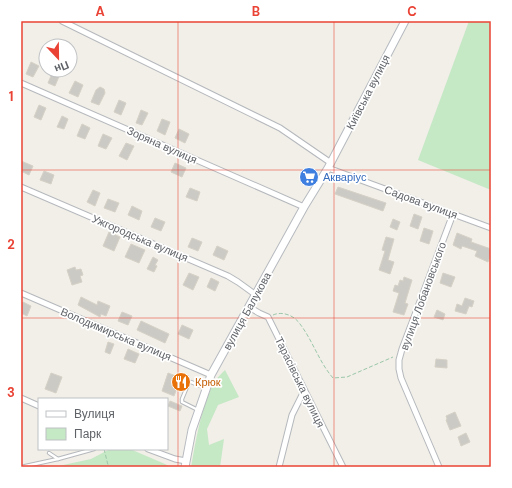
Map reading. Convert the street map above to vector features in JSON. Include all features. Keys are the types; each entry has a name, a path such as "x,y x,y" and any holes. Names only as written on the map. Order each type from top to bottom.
{"main road":[{"name":"Київська вулиця","path":"329,166 405,21"},
{"name":"вулиця Балукова","path":"186,464 198,410 211,375 304,207 329,166"}],"street":[{"name":"Садова вулиця","path":"62,21 280,128 329,166 491,228"},
{"name":"Зоряна вулиця","path":"21,84 304,207"},
{"name":"Ужгородська вулиця","path":"21,186 228,276 256,295"},
{"name":"вулиця Лобановського","path":"439,467 401,378 399,369 401,354 453,214"},
{"name":"Володимирська вулиця","path":"21,293 211,375"},
{"path":"249,307 268,317"},
{"name":"Тарасівська вулиця","path":"268,317 343,467"},
{"path":"279,467 292,415 304,391"},
{"path":"21,398 38,406"},
{"path":"151,450 186,464"}],"lane":[{"path":"198,410 182,402 182,399 189,382 206,388"},
{"path":"21,467 90,450"},
{"path":"49,453 58,459"}],"path":[{"path":"268,317 277,313 289,314 300,323 333,378 347,377 401,354"},
{"path":"104,450 108,465 107,467"}],"green space":[{"path":"469,21 491,21 491,190 418,160"},
{"path":"225,370 239,397 218,405 207,429 209,445 224,439 220,467 191,467 200,424 209,392 214,382"},
{"path":"108,450 132,450 170,467 54,467 91,459"}],"building":[{"path":"31,62 38,66 33,77 26,74"},
{"path":"50,78 58,78 55,86 48,83"},
{"path":"75,81 83,85 78,97 69,93"},
{"path":"100,87 104,89 105,93 99,105 91,102 96,90"},
{"path":"119,100 126,103 121,115 114,112"},
{"path":"39,105 46,108 41,120 34,117"},
{"path":"141,110 148,113 142,125 136,123"},
{"path":"62,116 68,119 64,129 57,127"},
{"path":"162,119 170,122 165,135 157,131"},
{"path":"82,124 90,128 85,139 77,136"},
{"path":"179,129 189,134 185,143 175,138"},
{"path":"103,134 112,138 106,149 98,146"},
{"path":"126,143 134,146 127,160 119,156"},
{"path":"21,161 33,166 29,175 21,171"},
{"path":"175,163 186,168 182,177 171,172"},
{"path":"44,171 54,175 51,184 40,180"},
{"path":"338,187 386,203 383,211 335,194"},
{"path":"190,188 200,192 197,201 186,197"},
{"path":"93,190 100,193 95,206 87,202"},
{"path":"108,199 119,203 115,212 104,208"},
{"path":"132,206 142,211 139,220 128,215"},
{"path":"414,214 422,217 418,229 410,226"},
{"path":"155,218 165,222 161,231 151,227"},
{"path":"393,219 400,222 397,230 390,227"},
{"path":"424,228 433,231 429,244 420,241"},
{"path":"109,232 120,237 114,251 103,246"},
{"path":"457,233 472,239 471,242 491,249 488,262 475,256 477,251 462,246 461,249 453,245"},
{"path":"386,237 394,239 388,260 394,262 390,274 379,270 385,251 382,250"},
{"path":"192,238 202,242 198,251 188,247"},
{"path":"131,244 145,250 139,263 125,257"},
{"path":"217,246 228,251 224,260 213,255"},
{"path":"153,257 158,260 155,265 157,266 154,272 147,269"},
{"path":"75,267 76,270 81,269 83,275 80,276 82,282 72,285 67,270"},
{"path":"189,273 199,277 193,290 183,285"},
{"path":"443,273 455,277 451,287 440,283"},
{"path":"404,277 412,280 405,303 408,304 404,315 393,312 399,293 393,291 395,285 398,286 400,280 403,281"},
{"path":"211,278 219,282 215,291 207,287"},
{"path":"81,297 97,305 98,301 110,306 106,316 101,314 100,317 78,305"},
{"path":"465,298 474,301 472,307 469,306 466,314 455,311 457,304 462,306"},
{"path":"23,302 31,306 27,316 21,313"},
{"path":"437,310 445,314 443,320 434,317"},
{"path":"122,312 132,316 128,325 118,321"},
{"path":"141,321 169,334 165,343 137,330"},
{"path":"182,325 193,330 189,339 178,334"},
{"path":"108,342 114,344 110,354 105,352"},
{"path":"128,349 139,354 135,363 124,359"},
{"path":"436,359 447,360 447,368 435,367"},
{"path":"51,373 62,377 56,393 45,389"},
{"path":"168,373 181,378 174,396 162,391"},
{"path":"170,401 182,406 180,411 168,406"},
{"path":"455,412 461,426 450,430 446,416"},
{"path":"466,433 470,442 461,446 458,437"}],"place":[{"name":"Акваріус","path":"309,177"},
{"name":"Крюк","path":"181,382"}]}
